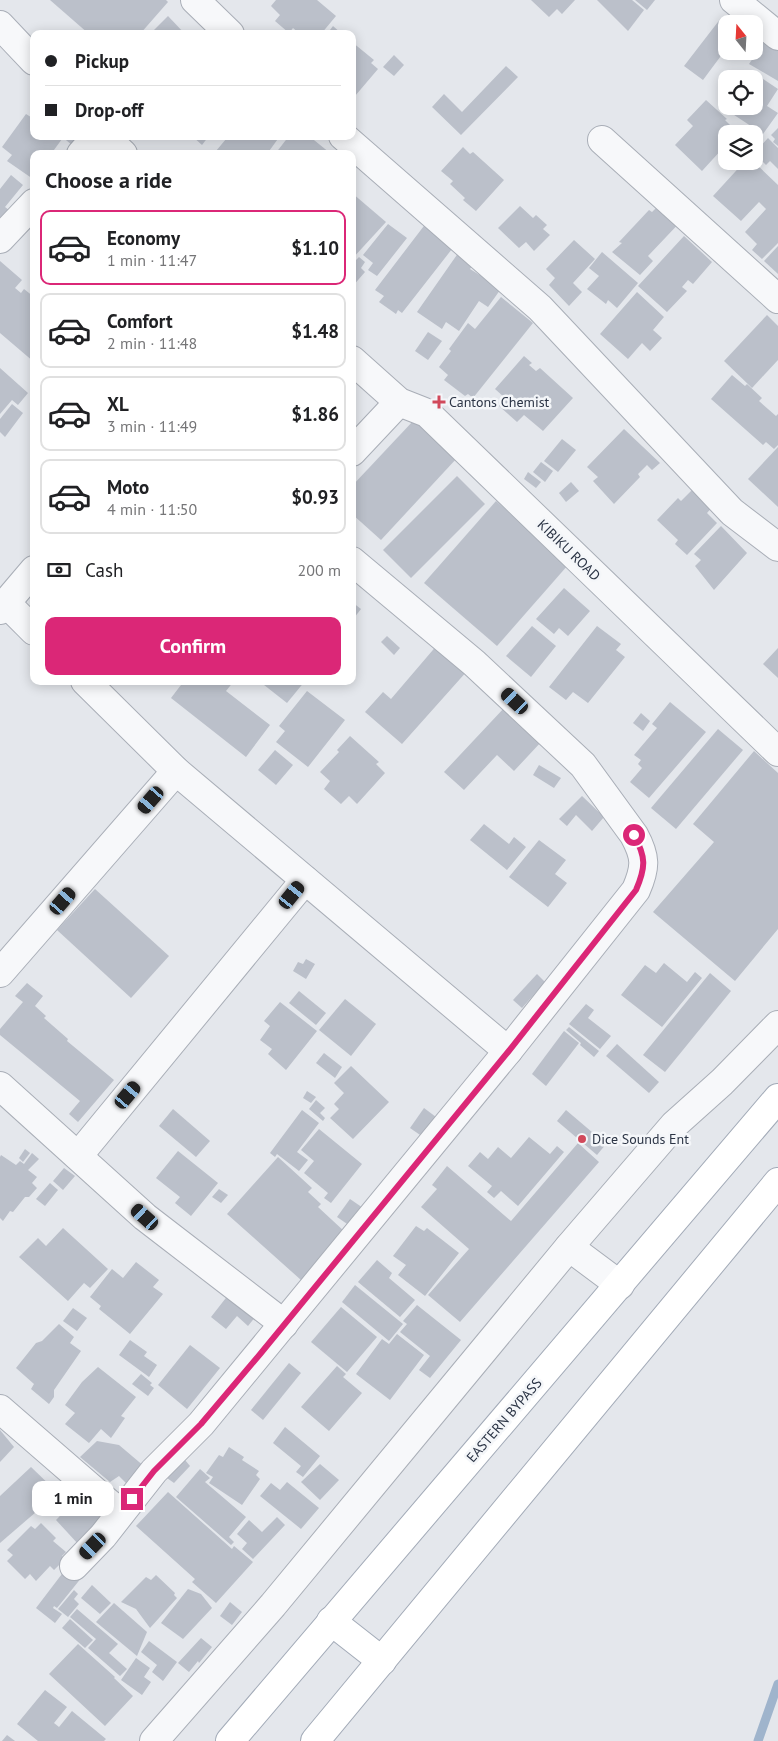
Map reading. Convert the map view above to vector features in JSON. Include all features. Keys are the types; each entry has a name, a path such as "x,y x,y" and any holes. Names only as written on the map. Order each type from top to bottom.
{"main road":[{"name":"EASTERN BYPASS","path":"230,1741 620,1286 778,1098"},
{"path":"315,1741 778,1182"},
{"path":"331,1621 382,1660"}],"street":[{"path":"195,0 226,30"},
{"path":"734,0 778,36"},
{"path":"0,25 30,58"},
{"path":"84,150 93,140"},
{"path":"108,140 119,150"},
{"path":"348,140 540,308 732,512 778,548"},
{"path":"602,140 778,299"},
{"path":"0,239 30,207"},
{"name":"KIBIKU ROAD","path":"356,364 399,402 427,413 778,752"},
{"path":"356,448 399,402"},
{"path":"74,1566 103,1536 154,1471 201,1424 508,1052 636,890 642,875 644,859 634,835 583,765 474,663 356,564"},
{"path":"30,575 3,607 30,628"},
{"path":"89,685 176,772 508,1052"},
{"path":"0,974 176,772"},
{"path":"78,1156 304,880"},
{"path":"162,1738 569,1247 674,1125 722,1082 778,1025"},
{"path":"0,1086 145,1217 284,1324"},
{"path":"569,1247 620,1286"},
{"path":"0,1409 120,1513"}],"building":[{"path":"50,0 166,0 168,2 144,30 84,30"},
{"path":"276,0 317,0 336,16 324,30 295,30 293,28 291,30 286,30 275,21 280,15 271,6"},
{"path":"531,0 575,0 562,14 557,9 549,17"},
{"path":"597,0 632,0 644,10 628,31"},
{"path":"635,0 655,0 647,10"},
{"path":"168,16 181,30 154,30"},
{"path":"718,22 718,60 703,80 684,66"},
{"path":"765,41 778,50 778,81 763,72 763,70 749,64 752,60 763,60 763,44"},
{"path":"356,45 374,60 371,63 378,69 356,95"},
{"path":"394,55 404,65 394,76 383,67"},
{"path":"506,66 518,77 461,135 432,107 444,94 462,112"},
{"path":"763,79 778,89 767,106 778,113 763,134 763,125 749,125 734,115 763,115"},
{"path":"706,100 718,111 718,115 723,115 727,119 725,120 730,125 718,125 718,153 702,171 675,145 693,126 687,120"},
{"path":"26,114 30,116 30,140 61,140 54,150 30,150 30,177 7,161 12,155 2,147"},
{"path":"778,128 778,146 773,142 775,139 771,135"},
{"path":"768,138 778,148 778,169 770,161 766,165 763,162 763,143"},
{"path":"66,140 76,140 72,145"},
{"path":"196,140 206,140 202,145"},
{"path":"225,140 277,140 270,150 217,150"},
{"path":"286,140 314,140 326,150 278,150"},
{"path":"463,147 470,154 473,152 504,180 476,211 463,200 465,198 450,184 453,181 441,171"},
{"path":"737,170 762,170 778,185 778,243 762,259 752,250 757,244 745,232 766,209 759,202 741,221 713,196"},
{"path":"11,175 23,185 5,207 14,214 0,219 0,189"},
{"path":"356,196 386,222 356,255"},
{"path":"665,199 685,217 648,256 653,261 640,275 612,252 622,243 619,242 649,210 652,212"},
{"path":"520,206 533,218 536,215 547,225 543,229 550,235 534,251 526,242 519,248 498,228"},
{"path":"30,213 30,230 21,222"},
{"path":"430,218 459,240 402,313 398,310 396,314 379,302 384,296 375,290"},
{"path":"388,224 407,238 377,276 368,270 373,263 363,255"},
{"path":"684,236 712,262 693,284 688,280 682,287 687,291 667,312 638,286"},
{"path":"574,240 595,259 573,283 582,292 569,306 549,285 555,278 546,269"},
{"path":"778,246 778,274 764,261"},
{"path":"461,249 477,259 470,269 486,279 490,273 505,283 488,307 479,301 459,331 446,322 442,329 417,312"},
{"path":"602,252 638,283 617,308 608,300 606,304 587,289 599,276 589,268"},
{"path":"359,257 365,262 361,268 365,272 356,282 356,260"},
{"path":"0,261 22,280 15,288 21,293 24,289 30,294 30,359 0,333"},
{"path":"637,292 664,317 653,330 662,338 650,351 642,343 628,359 600,334"},
{"path":"501,297 533,323 473,398 468,394 465,396 444,380 448,375 439,367 451,351 449,349 468,323 475,329"},
{"path":"767,315 778,326 778,360 752,388 724,361"},
{"path":"428,332 442,341 428,360 415,351"},
{"path":"524,356 532,363 529,365 536,371 540,368 573,398 543,431 524,415 517,422 499,406 505,398 495,389"},
{"path":"0,368 28,393 18,405 12,400 0,414"},
{"path":"732,375 745,386 747,384 762,398 759,401 776,416 778,414 778,445 774,449 766,442 763,445 711,399"},
{"path":"12,404 23,413 5,437 0,432 0,419"},
{"path":"414,420 457,458 381,540 356,518 356,482"},
{"path":"624,429 660,463 652,470 647,465 638,474 640,477 614,504 593,481 598,477 587,467"},
{"path":"562,439 576,450 558,472 544,461"},
{"path":"778,447 778,507 748,479"},
{"path":"541,462 553,471 545,482 533,472"},
{"path":"528,472 541,482 536,488 524,479"},
{"path":"457,476 485,504 411,578 383,550"},
{"path":"571,482 579,491 566,502 559,493"},
{"path":"696,486 715,504 707,513 717,523 687,555 675,544 678,540 657,520 678,498 681,501"},
{"path":"496,501 568,565 497,646 424,583"},
{"path":"721,526 747,553 714,590 695,566 701,560 694,554"},
{"path":"564,588 590,611 568,636 559,628 554,634 536,619"},
{"path":"356,605 361,609 356,615"},
{"path":"532,626 556,646 531,677 506,656"},
{"path":"597,626 621,644 616,650 625,657 588,703 573,692 566,700 549,687"},
{"path":"387,636 400,648 394,655 381,642"},
{"path":"438,644 468,670 402,744 365,712 383,692 391,699"},
{"path":"778,648 778,678 763,664"},
{"path":"181,685 231,685 226,691 270,725 246,757 171,698"},
{"path":"264,685 302,685 287,703"},
{"path":"307,691 345,720 308,767 276,742 285,731 279,726"},
{"path":"670,702 706,732 649,798 630,782 642,768 638,764 641,760 634,755 657,728 652,724"},
{"path":"505,707 542,741 514,771 497,755 464,790 444,772"},
{"path":"641,713 650,721 643,731 633,723"},
{"path":"718,729 743,750 676,829 651,808"},
{"path":"350,736 379,762 376,764 385,773 357,804 349,796 341,804 324,789 330,781 320,772 339,752 337,750"},
{"path":"275,750 293,765 276,785 258,770"},
{"path":"754,751 778,773 778,929 735,981 653,912 714,842 693,824"},
{"path":"539,765 561,778 554,788 533,775"},
{"path":"582,796 604,817 592,831 576,815 567,826 559,819"},
{"path":"484,824 509,844 514,837 526,847 507,870 470,840"},
{"path":"539,840 566,860 555,874 567,883 548,907 509,877"},
{"path":"95,889 169,956 131,998 57,930"},
{"path":"306,959 315,964 306,979 293,971 298,962 303,964"},
{"path":"664,963 687,982 695,972 702,978 662,1027 621,995 645,965 656,973"},
{"path":"710,973 731,991 665,1072 643,1055"},
{"path":"537,974 545,982 522,1008 513,1000"},
{"path":"27,983 43,996 35,1006 46,1016 44,1018 68,1039 67,1041 114,1080 78,1122 69,1114 80,1101 0,1035 0,1029 23,1002 15,996"},
{"path":"299,991 326,1013 316,1025 289,1003"},
{"path":"345,999 376,1024 351,1056 319,1030"},
{"path":"280,1002 317,1031 286,1070 268,1054 272,1049 260,1040 270,1026 264,1021"},
{"path":"586,1004 594,1010 588,1018 611,1036 600,1049 569,1024"},
{"path":"569,1027 599,1051 594,1057 566,1030"},
{"path":"564,1031 579,1043 546,1086 532,1074"},
{"path":"617,1044 659,1082 649,1093 606,1056"},
{"path":"324,1053 342,1067 335,1078 316,1063"},
{"path":"351,1066 389,1102 353,1139 330,1118 339,1109 334,1104 344,1093 334,1083"},
{"path":"307,1091 316,1097 311,1103 303,1098"},
{"path":"316,1100 325,1108 320,1113 325,1118 323,1121 309,1109"},
{"path":"424,1108 436,1117 423,1137 410,1128"},
{"path":"173,1109 210,1141 196,1157 159,1126"},
{"path":"302,1110 319,1123 297,1152 308,1160 299,1171 277,1154 275,1157 270,1153"},
{"path":"566,1110 606,1144 597,1155 557,1121"},
{"path":"319,1129 362,1164 331,1203 324,1198 328,1193 304,1173 314,1161 301,1150"},
{"path":"529,1137 550,1154 557,1146 564,1152 518,1206 501,1191 494,1198 487,1192 492,1186 468,1166 480,1152 488,1159 498,1147 511,1158"},
{"path":"578,1143 599,1162 460,1322 428,1295 469,1249 421,1207 437,1189 432,1185 447,1166 511,1221"},
{"path":"25,1149 30,1153 23,1162 19,1158"},
{"path":"178,1151 218,1183 191,1216 175,1203 180,1197 156,1178"},
{"path":"32,1153 39,1159 28,1170 37,1177 32,1183 37,1188 29,1197 25,1197 13,1212 10,1211 3,1221 0,1218 0,1157 1,1155 16,1165 20,1161 24,1164"},
{"path":"278,1157 312,1188 308,1192 321,1204 318,1207 345,1232 301,1280 227,1214"},
{"path":"64,1168 75,1176 63,1190 53,1181"},
{"path":"50,1183 58,1190 45,1206 36,1199"},
{"path":"219,1189 228,1195 221,1203 212,1197"},
{"path":"350,1199 366,1210 353,1228 337,1217"},
{"path":"416,1226 424,1231 427,1228 459,1253 425,1296 398,1275 406,1265 393,1256"},
{"path":"63,1228 108,1269 90,1288 84,1283 68,1301 19,1257 38,1238 46,1246"},
{"path":"377,1260 392,1273 389,1278 415,1300 400,1317 358,1282"},
{"path":"136,1262 159,1280 153,1287 163,1294 130,1334 99,1309 101,1306 90,1297 112,1269 123,1278"},
{"path":"355,1285 403,1324 389,1341 342,1302"},
{"path":"229,1294 256,1316 248,1326 237,1316 226,1329 211,1317"},
{"path":"417,1305 461,1340 430,1378 419,1370 430,1356 400,1332 407,1324 403,1321"},
{"path":"341,1307 377,1337 347,1372 311,1342"},
{"path":"73,1308 87,1318 77,1331 63,1321"},
{"path":"59,1324 74,1337 70,1343 81,1351 54,1390 54,1397 49,1404 31,1389 34,1384 16,1368 36,1343 42,1341"},
{"path":"397,1334 424,1355 390,1400 356,1374 382,1339 389,1344"},
{"path":"130,1340 147,1352 144,1356 157,1365 149,1377 119,1355"},
{"path":"190,1345 220,1368 187,1409 158,1385"},
{"path":"289,1363 301,1373 263,1420 251,1410"},
{"path":"337,1366 346,1374 343,1377 362,1393 329,1431 301,1407"},
{"path":"98,1367 136,1397 121,1416 125,1418 111,1438 101,1429 89,1443 65,1424 75,1413 65,1405 82,1382"},
{"path":"141,1374 152,1383 150,1385 154,1388 148,1396 132,1384"},
{"path":"285,1427 320,1456 303,1477 296,1472 301,1466 273,1443"},
{"path":"0,1430 14,1447 0,1462"},
{"path":"97,1441 119,1445 145,1467 128,1485 119,1476 110,1482 80,1457"},
{"path":"229,1447 244,1457 242,1460 259,1471 256,1475 260,1479 242,1505 209,1483 213,1477 206,1473 219,1455 223,1457"},
{"path":"185,1460 190,1466 174,1483 167,1478"},
{"path":"320,1464 339,1480 320,1500 301,1482"},
{"path":"31,1467 58,1493 0,1543 0,1496"},
{"path":"200,1469 210,1478 205,1482 246,1517 229,1537 234,1542 231,1545 176,1497"},
{"path":"287,1482 319,1508 301,1529 260,1496 271,1483 280,1490"},
{"path":"88,1487 102,1500 99,1519 79,1545 56,1520"},
{"path":"168,1492 232,1549 234,1546 253,1562 216,1603 192,1582 195,1579 136,1526"},
{"path":"277,1517 285,1525 253,1559 242,1549 247,1543 237,1534 249,1520 262,1532"},
{"path":"41,1523 56,1538 53,1541 66,1552 62,1556 65,1559 54,1570 50,1566 36,1581 30,1574 25,1579 7,1561 13,1555 7,1550 31,1526 35,1529"},
{"path":"68,1566 82,1577 57,1608 54,1606 53,1608 62,1614 55,1623 36,1608"},
{"path":"156,1575 175,1593 174,1595 177,1598 150,1628 136,1609 121,1602 146,1577 151,1580"},
{"path":"92,1585 111,1603 100,1614 81,1598"},
{"path":"188,1589 201,1594 212,1608 183,1639 161,1623"},
{"path":"74,1590 78,1594 74,1599 79,1604 68,1617 58,1609"},
{"path":"230,1602 242,1612 232,1625 220,1616"},
{"path":"114,1603 147,1632 137,1656 96,1622"},
{"path":"77,1609 118,1644 109,1653 127,1669 120,1676 88,1648 96,1639 70,1617"},
{"path":"70,1619 93,1640 85,1648 62,1628"},
{"path":"201,1638 212,1647 189,1672 178,1663"},
{"path":"149,1641 177,1662 163,1681 152,1672 157,1665 141,1652"},
{"path":"78,1644 133,1696 105,1726 49,1674"},
{"path":"136,1658 150,1668 144,1677 151,1682 142,1695 121,1680"},
{"path":"45,1690 67,1707 54,1723 59,1727 72,1711 106,1739 104,1741 38,1741 17,1724"},
{"path":"7,1735 15,1741 2,1741"}],"waterway":[{"path":"758,1741 778,1684"}],"place":[{"name":"Cantons Chemist","path":"439,402"},
{"name":"Dice Sounds Ent","path":"582,1139"}],"route":[{"path":"132,1499 154,1471 201,1424 261,1353 508,1052 636,890 642,875 644,859 634,835"}]}
